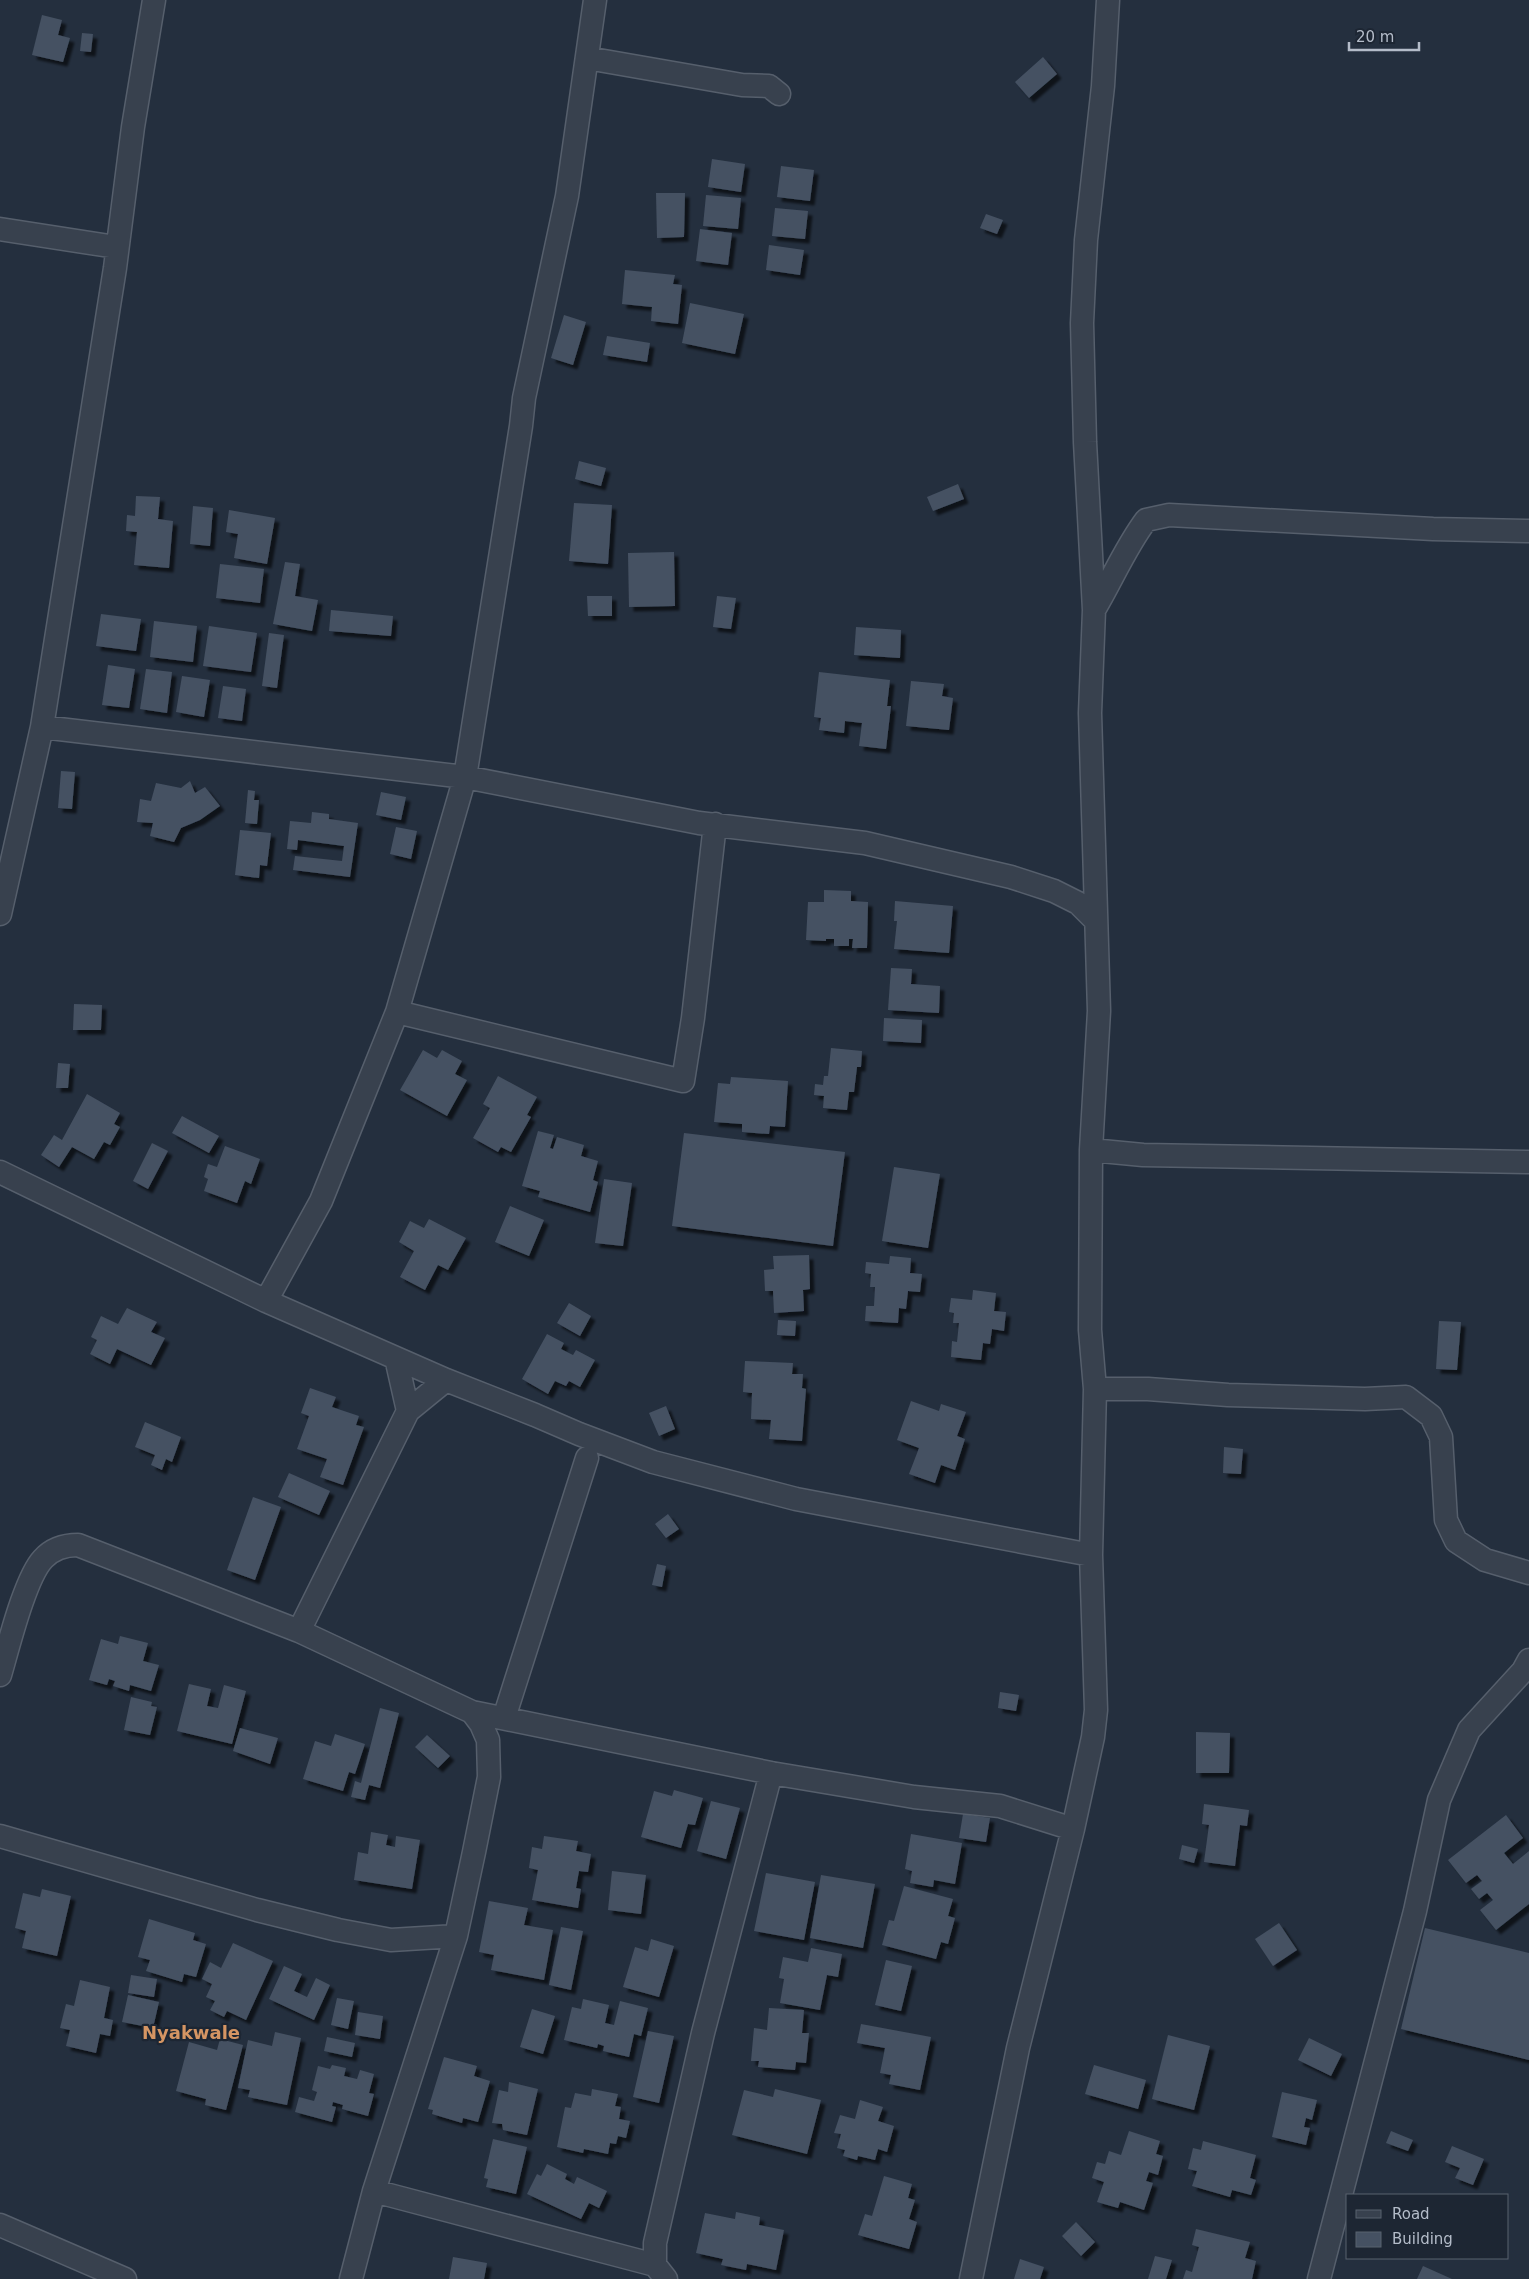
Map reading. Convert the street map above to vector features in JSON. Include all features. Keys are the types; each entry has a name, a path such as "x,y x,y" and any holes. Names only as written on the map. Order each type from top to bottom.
{"street":[{"path":"1,910 42,727 115,268 116,247 154,0"},
{"path":"266,1301 321,1201 397,1012 465,777 522,426 524,398 567,196 595,0"},
{"path":"971,2279 1018,2048 1073,1829 1093,1737 1096,1710 1091,1555 1095,1389 1090,1330 1091,1150 1099,1011 1090,713 1094,610 1085,442 1082,323 1086,240 1103,86 1108,0"},
{"path":"587,58 742,85 769,86 779,94"},
{"path":"0,229 116,247"},
{"path":"1094,610 1108,587 1118,562 1146,520 1169,515 1433,529 1529,531"},
{"path":"42,727 465,777 715,824 866,843 1011,877 1054,891 1078,903 1096,922"},
{"path":"397,1012 683,1082 693,1018 715,824"},
{"path":"1091,1150 1143,1156 1529,1162"},
{"path":"0,1172 266,1301 446,1380 653,1462 796,1499 1091,1555"},
{"path":"396,1358 408,1412"},
{"path":"300,1631 408,1412 446,1380"},
{"path":"1095,1389 1148,1389 1228,1395 1365,1399 1406,1396 1431,1416 1441,1437 1446,1520 1456,1541 1485,1560 1529,1573"},
{"path":"504,1718 587,1458"},
{"path":"0,1675 30,1580 43,1558 64,1546 78,1545 300,1631 472,1712 771,1772 914,1797 1000,1806 1073,1829"},
{"path":"1319,2279 1415,1911 1439,1800 1469,1730 1522,1671 1529,1660"},
{"path":"351,2279 374,2191 456,1936 489,1777 488,1740 481,1724 472,1712"},
{"path":"374,2191 660,2272 655,2243 703,2033 771,1772"},
{"path":"0,1836 257,1910 338,1930 391,1940 456,1936"},
{"path":"0,2225 125,2279"}],"building":[{"path":"42,15 62,20 58,35 70,38 63,62 32,55"},
{"path":"82,33 93,34 91,52 80,51"},
{"path":"1043,57 1057,74 1029,98 1015,82"},
{"path":"712,159 745,164 741,192 708,187"},
{"path":"781,166 814,170 810,201 777,197"},
{"path":"656,193 685,193 684,237 657,238"},
{"path":"706,195 741,198 738,229 703,226"},
{"path":"775,208 808,211 805,239 772,236"},
{"path":"986,214 1003,220 997,234 980,228"},
{"path":"700,229 732,233 728,265 696,261"},
{"path":"769,245 804,250 800,275 766,270"},
{"path":"625,270 675,275 673,284 682,285 678,324 651,321 652,307 622,304"},
{"path":"690,303 744,314 735,354 682,343"},
{"path":"564,315 586,322 573,365 551,358"},
{"path":"607,336 650,343 647,362 603,355"},
{"path":"579,461 606,468 601,486 575,479"},
{"path":"958,484 964,499 933,511 927,497"},
{"path":"136,496 160,497 158,519 173,521 169,568 134,565 137,532 126,531 127,515 135,516"},
{"path":"574,503 612,505 608,564 569,561"},
{"path":"193,506 213,508 210,546 190,544"},
{"path":"229,510 275,518 267,564 234,558 238,534 226,532"},
{"path":"674,552 675,606 629,607 628,553"},
{"path":"285,562 300,564 295,596 318,600 312,631 273,624"},
{"path":"220,564 264,569 260,603 216,598"},
{"path":"587,596 612,596 612,616 588,616"},
{"path":"717,596 736,598 731,629 713,627"},
{"path":"331,610 393,616 391,636 329,631"},
{"path":"101,614 141,619 136,651 96,646"},
{"path":"154,621 197,626 193,662 150,657"},
{"path":"209,626 257,633 251,672 203,666"},
{"path":"856,627 901,630 900,658 854,655"},
{"path":"269,633 284,635 277,688 262,686"},
{"path":"108,665 135,669 129,708 102,705"},
{"path":"146,669 172,672 167,713 140,709"},
{"path":"819,672 890,680 887,706 891,706 886,749 859,746 862,723 845,721 844,733 819,730 821,718 814,717"},
{"path":"182,676 210,680 204,717 176,712"},
{"path":"911,681 944,684 942,696 953,698 949,730 906,726"},
{"path":"223,686 246,689 242,721 218,718"},
{"path":"61,771 75,772 72,809 58,808"},
{"path":"190,781 195,793 205,787 220,806 200,820 181,828 174,842 150,836 153,823 137,822 140,799 151,801 156,783 181,788"},
{"path":"248,790 255,791 254,800 259,800 257,824 245,823"},
{"path":"381,792 406,797 401,820 376,815"},
{"path":"312,812 329,814 329,819 358,823 350,877 293,870 295,856 342,861 344,846 298,840 297,850 287,849 290,821 311,823"},
{"path":"396,827 417,831 411,859 390,854"},
{"path":"240,830 271,833 267,866 260,865 259,878 235,875"},
{"path":"824,890 851,891 851,901 868,902 867,948 852,948 853,939 849,939 849,946 834,946 834,939 826,939 826,941 806,940 808,902 824,902"},
{"path":"895,901 953,906 949,953 894,949 897,921 894,921"},
{"path":"891,968 912,969 911,984 940,986 939,1013 888,1010"},
{"path":"74,1004 102,1005 101,1030 73,1030"},
{"path":"884,1018 922,1020 921,1043 883,1041"},
{"path":"831,1048 862,1051 861,1067 857,1067 854,1092 849,1092 847,1110 823,1108 824,1096 814,1095 815,1084 823,1085 824,1076 828,1076"},
{"path":"423,1050 437,1058 442,1050 462,1061 455,1074 467,1080 447,1116 400,1090"},
{"path":"58,1063 70,1064 68,1088 56,1088"},
{"path":"498,1076 537,1097 527,1115 531,1117 511,1152 501,1147 498,1152 473,1138 490,1108 483,1104"},
{"path":"731,1077 788,1081 785,1127 770,1126 769,1134 742,1132 742,1124 714,1122 718,1083 730,1084"},
{"path":"87,1094 120,1113 114,1124 120,1127 110,1145 104,1142 94,1159 72,1147 59,1167 41,1155 54,1135 62,1140"},
{"path":"182,1116 219,1136 209,1153 172,1133"},
{"path":"538,1131 554,1135 550,1148 553,1149 557,1137 584,1145 581,1156 598,1161 593,1180 598,1182 590,1212 538,1197 540,1191 522,1186"},
{"path":"684,1133 845,1152 833,1246 672,1226"},
{"path":"152,1143 168,1151 148,1189 133,1181"},
{"path":"225,1146 260,1159 251,1184 245,1181 237,1203 204,1191 208,1179 204,1177 208,1164 217,1167"},
{"path":"894,1167 940,1174 928,1248 882,1241"},
{"path":"604,1179 632,1183 623,1246 595,1243"},
{"path":"510,1206 544,1220 529,1256 495,1242"},
{"path":"429,1219 466,1238 448,1270 438,1265 425,1290 400,1277 414,1251 399,1242 410,1221 424,1228"},
{"path":"809,1255 810,1289 803,1290 804,1311 774,1313 773,1291 765,1291 764,1270 774,1269 773,1256"},
{"path":"890,1256 911,1258 910,1273 922,1274 920,1292 908,1291 906,1309 899,1308 898,1323 865,1321 866,1306 874,1306 875,1287 870,1287 871,1274 865,1273 866,1262 889,1264"},
{"path":"973,1290 996,1293 994,1311 1006,1312 1004,1331 992,1329 990,1344 983,1343 981,1360 951,1357 952,1341 957,1342 959,1323 953,1323 954,1313 949,1312 951,1298 972,1300"},
{"path":"569,1303 591,1316 580,1336 557,1323"},
{"path":"127,1308 157,1322 151,1332 165,1338 151,1365 117,1349 110,1364 90,1354 97,1340 91,1337 101,1316 118,1324"},
{"path":"778,1320 796,1321 795,1336 777,1335"},
{"path":"1439,1321 1461,1322 1457,1370 1436,1369"},
{"path":"547,1334 564,1343 561,1349 573,1355 576,1350 595,1360 580,1387 569,1381 566,1386 555,1381 548,1394 522,1379"},
{"path":"745,1361 793,1363 792,1374 803,1374 802,1388 806,1389 802,1441 769,1439 771,1420 751,1419 752,1393 743,1392"},
{"path":"310,1388 336,1397 332,1407 359,1416 356,1425 364,1427 343,1485 320,1477 327,1459 297,1449 309,1416 301,1413"},
{"path":"911,1401 939,1411 941,1404 966,1412 957,1436 965,1439 955,1470 941,1465 935,1483 909,1474 919,1448 897,1440"},
{"path":"666,1406 675,1429 659,1436 649,1413"},
{"path":"145,1422 181,1437 172,1462 166,1459 162,1470 151,1465 155,1455 135,1447"},
{"path":"1224,1447 1243,1449 1241,1474 1223,1473"},
{"path":"289,1473 330,1491 319,1515 278,1497"},
{"path":"253,1497 281,1507 255,1580 227,1570"},
{"path":"668,1514 679,1529 666,1538 655,1524"},
{"path":"657,1564 666,1566 662,1587 652,1585"},
{"path":"120,1636 148,1643 143,1661 159,1665 151,1691 130,1685 129,1691 113,1686 115,1681 109,1679 107,1685 89,1680 101,1639 118,1644"},
{"path":"189,1684 211,1689 207,1706 218,1708 224,1685 246,1691 232,1744 177,1731"},
{"path":"1000,1692 1019,1695 1016,1711 998,1708"},
{"path":"131,1697 152,1702 151,1706 157,1707 150,1735 124,1730"},
{"path":"380,1708 399,1713 380,1788 369,1785 365,1800 351,1797 355,1781 361,1783"},
{"path":"240,1728 278,1738 270,1764 233,1751"},
{"path":"1196,1732 1230,1733 1229,1773 1196,1773"},
{"path":"335,1734 365,1744 355,1774 349,1772 343,1791 303,1779 315,1741 331,1746"},
{"path":"427,1735 450,1756 438,1768 415,1747"},
{"path":"674,1790 703,1798 695,1825 688,1824 681,1848 641,1837 654,1791 672,1796"},
{"path":"711,1801 740,1808 726,1859 697,1851"},
{"path":"1204,1804 1249,1810 1247,1826 1240,1825 1235,1866 1204,1862 1209,1825 1202,1824"},
{"path":"963,1814 990,1818 986,1842 959,1838"},
{"path":"1506,1815 1523,1838 1504,1853 1513,1864 1529,1851 1529,1904 1496,1930 1480,1910 1493,1900 1487,1893 1479,1899 1471,1889 1482,1881 1477,1875 1466,1883 1448,1860"},
{"path":"371,1832 388,1835 386,1845 395,1847 396,1836 420,1840 412,1889 354,1880 358,1852 368,1854"},
{"path":"911,1834 962,1843 955,1884 934,1880 933,1887 910,1883 912,1871 905,1869"},
{"path":"544,1836 578,1841 576,1851 591,1854 588,1872 579,1871 576,1888 581,1889 578,1908 532,1900 538,1870 529,1868 532,1847 542,1849"},
{"path":"1182,1845 1198,1849 1194,1863 1179,1859"},
{"path":"612,1871 646,1875 641,1914 608,1910"},
{"path":"766,1873 815,1882 804,1940 754,1931"},
{"path":"821,1875 875,1884 863,1948 810,1938"},
{"path":"904,1886 953,1899 948,1916 955,1918 948,1944 941,1942 936,1959 882,1945 889,1920 894,1921"},
{"path":"42,1889 71,1896 57,1956 22,1948 26,1931 15,1928 23,1893 40,1897"},
{"path":"489,1901 528,1908 524,1925 553,1930 544,1980 491,1970 494,1955 479,1952"},
{"path":"149,1919 195,1933 193,1940 206,1944 196,1977 184,1974 182,1982 146,1971 150,1960 138,1957"},
{"path":"1279,1923 1297,1950 1273,1966 1255,1939"},
{"path":"561,1927 583,1931 571,1990 549,1985"},
{"path":"1425,1928 1529,1953 1529,2060 1401,2029"},
{"path":"651,1939 674,1946 659,1997 623,1987 635,1947 648,1951"},
{"path":"233,1943 273,1961 246,2020 227,2011 224,2017 210,2010 215,2001 206,1997 212,1984 202,1979 210,1962 221,1968"},
{"path":"811,1948 842,1954 838,1977 827,1975 820,2010 780,2003 784,1979 779,1978 783,1957 808,1962"},
{"path":"886,1960 912,1966 901,2011 875,2005"},
{"path":"284,1966 302,1974 294,1991 307,1997 316,1978 330,1985 314,2020 269,1999"},
{"path":"131,1975 157,1979 154,1997 128,1993"},
{"path":"80,1980 110,1987 104,2018 113,2020 110,2036 100,2034 96,2053 66,2046 70,2030 60,2028 66,2004 74,2006"},
{"path":"128,1995 159,2002 153,2028 122,2022"},
{"path":"337,1998 354,2001 348,2029 331,2025"},
{"path":"583,1999 609,2005 605,2023 614,2025 620,2001 648,2008 641,2036 634,2034 629,2057 603,2051 604,2046 598,2044 597,2048 564,2040 572,2007 581,2009"},
{"path":"769,2008 804,2010 802,2033 809,2033 806,2063 796,2062 795,2070 758,2067 759,2061 751,2061 754,2028 767,2030"},
{"path":"532,2009 555,2016 543,2054 520,2047"},
{"path":"358,2012 383,2016 380,2039 355,2035"},
{"path":"861,2024 931,2037 920,2090 889,2084 891,2075 880,2073 885,2048 857,2043"},
{"path":"648,2031 674,2036 659,2103 633,2097"},
{"path":"275,2032 301,2038 287,2105 248,2097 250,2090 238,2088 248,2040 272,2046"},
{"path":"1168,2035 1210,2046 1194,2110 1152,2099"},
{"path":"327,2037 355,2043 352,2057 324,2051"},
{"path":"1309,2038 1342,2054 1331,2076 1298,2060"},
{"path":"220,2039 243,2045 226,2110 205,2105 206,2099 176,2091 189,2042 217,2050"},
{"path":"444,2057 477,2066 474,2076 490,2081 478,2122 463,2118 462,2123 432,2114 433,2110 428,2109"},
{"path":"332,2065 346,2068 344,2076 357,2079 360,2070 374,2074 369,2093 374,2094 368,2116 342,2109 343,2105 333,2102 332,2106 336,2107 332,2122 295,2112 299,2097 314,2101 317,2092 312,2090 318,2066 330,2069"},
{"path":"1094,2065 1146,2080 1138,2109 1085,2094"},
{"path":"509,2082 538,2089 527,2135 503,2130 502,2124 492,2123 499,2090 508,2092"},
{"path":"592,2089 618,2094 615,2106 621,2107 619,2119 630,2121 626,2138 618,2136 616,2144 610,2143 608,2154 584,2149 583,2153 557,2147 565,2107 571,2108 575,2093 591,2096"},
{"path":"775,2089 821,2100 807,2154 732,2135 744,2090 773,2097"},
{"path":"1282,2092 1317,2100 1312,2120 1306,2118 1304,2127 1310,2128 1306,2145 1272,2137"},
{"path":"860,2100 883,2107 878,2121 894,2126 887,2152 878,2149 875,2160 858,2156 857,2160 843,2156 845,2150 837,2148 841,2134 834,2133 840,2115 855,2119"},
{"path":"1129,2131 1160,2141 1156,2154 1163,2156 1158,2175 1149,2172 1146,2181 1153,2183 1144,2210 1120,2202 1118,2208 1097,2202 1104,2182 1092,2178 1097,2162 1105,2164 1109,2151 1121,2155"},
{"path":"1391,2131 1413,2140 1408,2151 1386,2143"},
{"path":"493,2139 527,2147 516,2194 486,2187 488,2179 484,2178"},
{"path":"1203,2141 1256,2155 1250,2178 1256,2180 1251,2195 1232,2190 1230,2197 1192,2186 1197,2171 1188,2169 1193,2148 1201,2150"},
{"path":"1452,2146 1484,2159 1473,2185 1455,2178 1460,2168 1445,2162"},
{"path":"547,2164 567,2174 565,2179 574,2184 577,2177 607,2191 599,2208 589,2203 581,2219 527,2194 537,2174 541,2176"},
{"path":"884,2176 912,2184 908,2198 915,2200 909,2219 917,2222 909,2249 858,2235 865,2214 872,2216"},
{"path":"736,2212 760,2217 759,2225 784,2230 776,2270 747,2264 746,2270 721,2265 723,2259 696,2253 705,2213 735,2219"},
{"path":"1076,2222 1095,2242 1081,2256 1062,2236"},
{"path":"1196,2229 1250,2242 1245,2258 1256,2261 1252,2279 1183,2279 1186,2270 1192,2272 1199,2247 1192,2245"},
{"path":"1155,2256 1172,2260 1166,2279 1148,2279"},
{"path":"453,2257 487,2263 484,2279 449,2279"},
{"path":"1020,2259 1044,2267 1040,2279 1014,2279"},
{"path":"1423,2266 1452,2279 1417,2279"}],"district":[{"name":"Nyakwale","path":"191,2032"}]}
